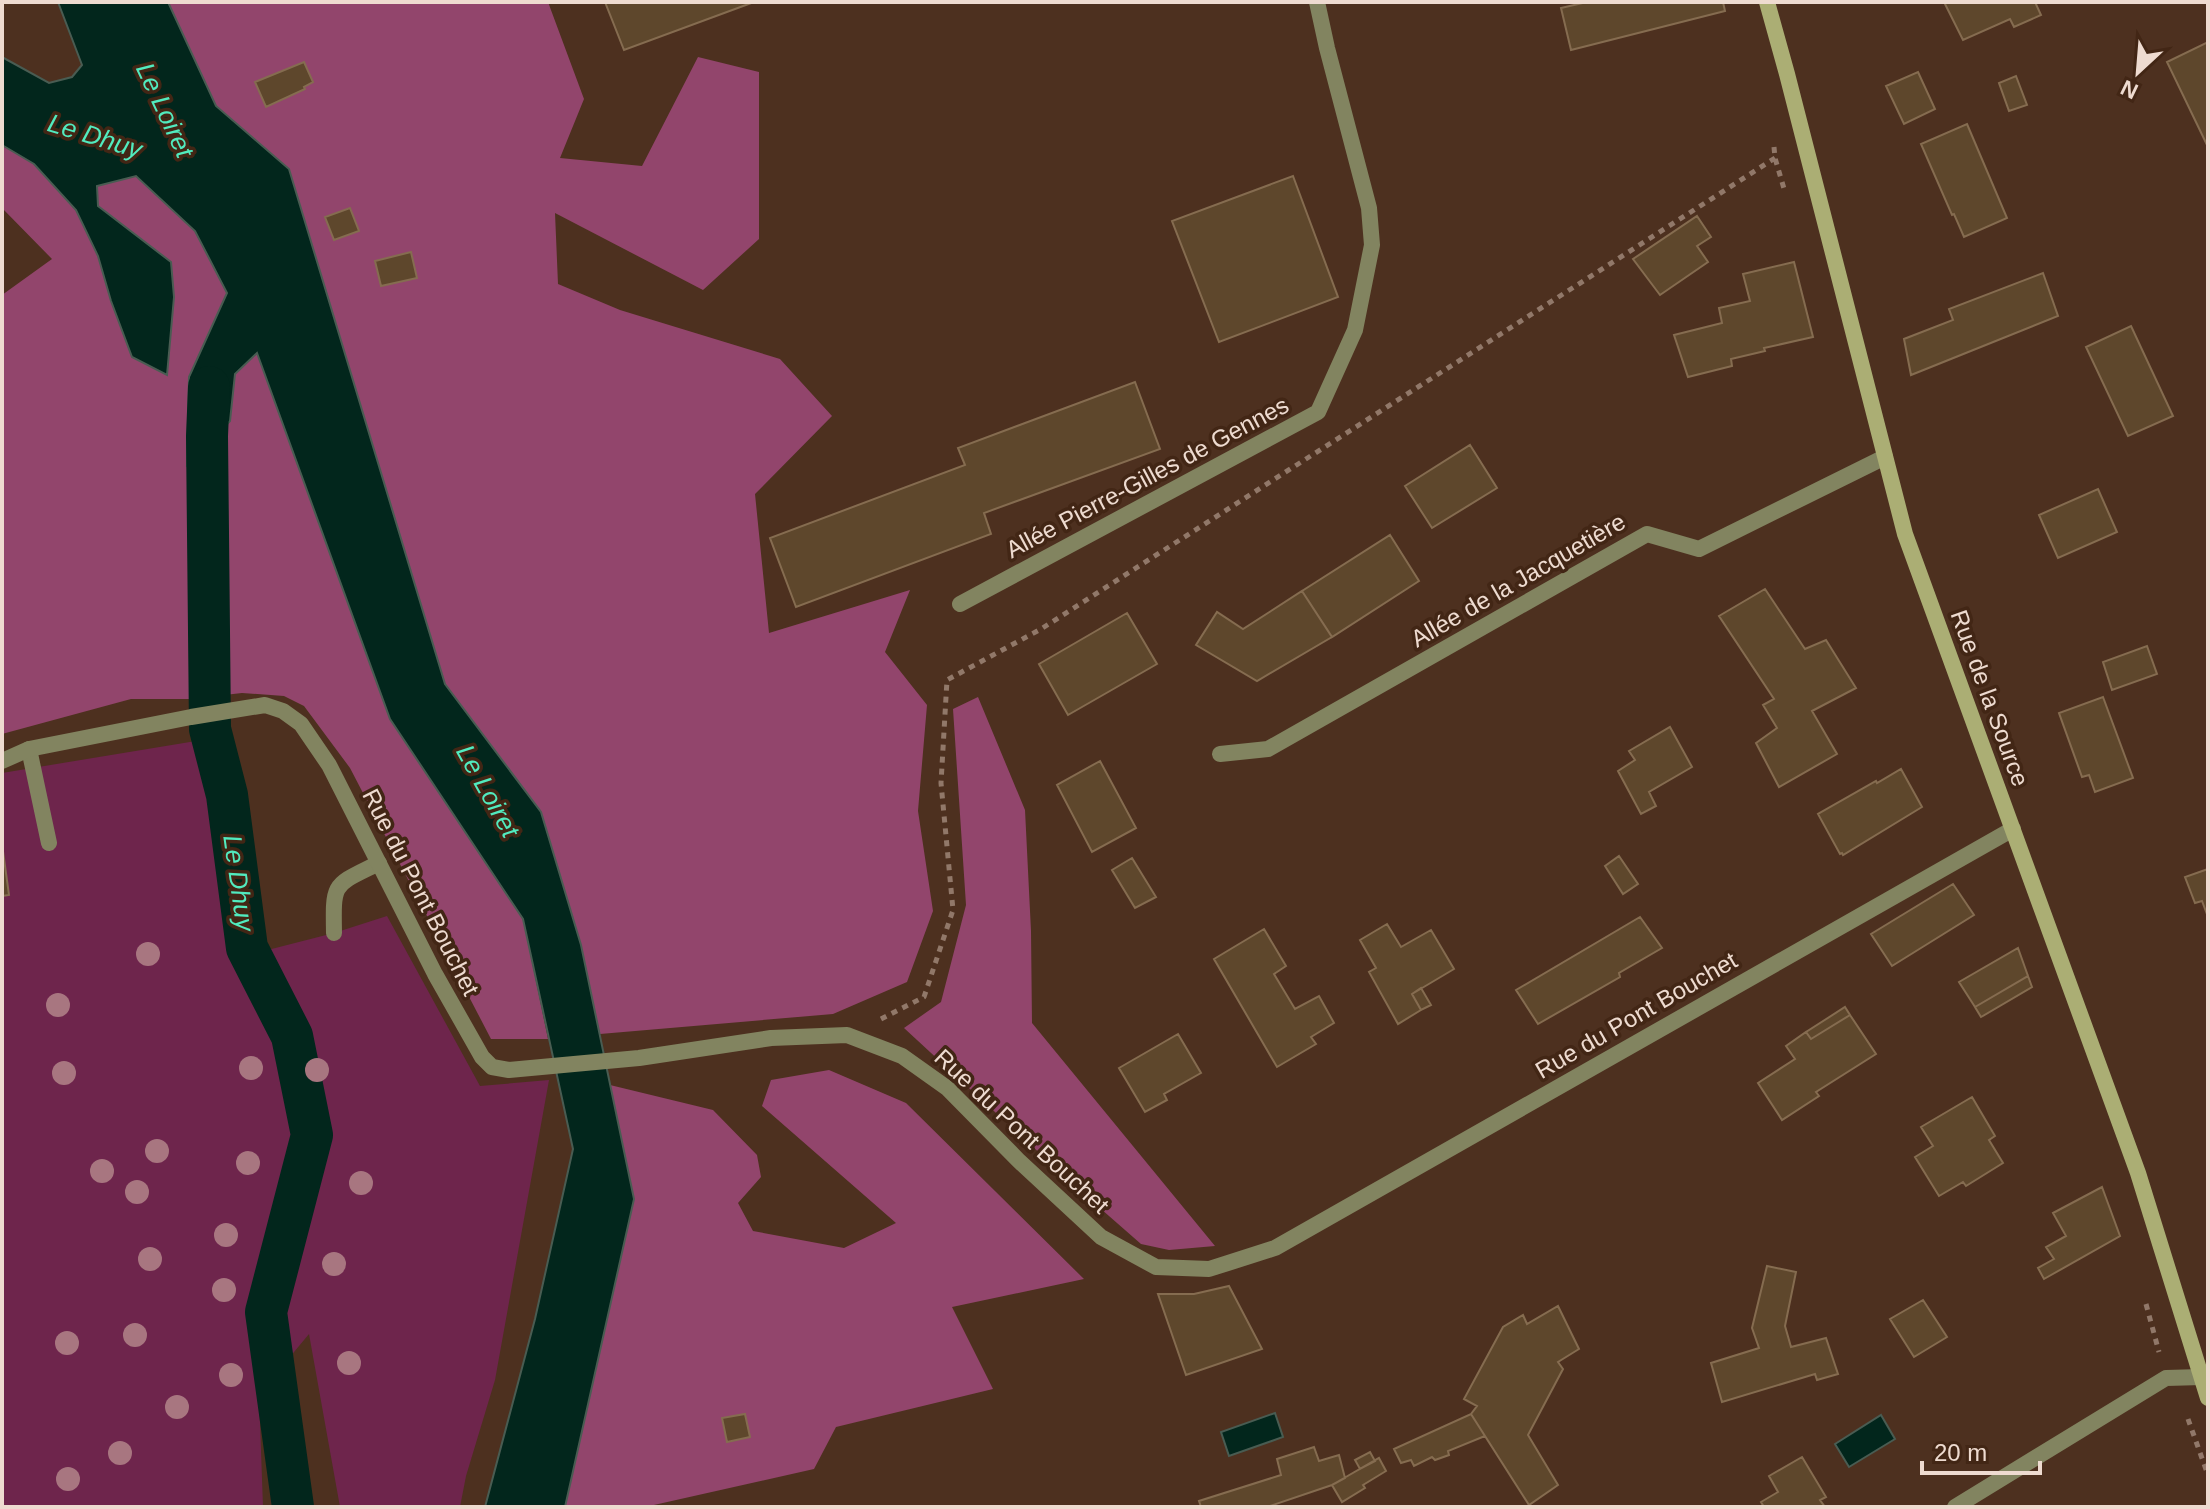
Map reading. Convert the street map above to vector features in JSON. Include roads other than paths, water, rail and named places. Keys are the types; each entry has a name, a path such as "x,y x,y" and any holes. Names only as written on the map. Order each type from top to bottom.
{"main road":[{"name":"Rue de la Source","path":"1767,2 1905,534 2138,1173 2208,1398"}],"street":[{"name":"Allée Pierre-Gilles de Gennes","path":"960,604 1318,412 1355,330 1372,245 1369,208 1317,2"},
{"name":"Allée de la Jacquetière","path":"1220,754 1268,749 1647,534 1699,549 1885,457"},
{"name":"Rue du Pont Bouchet","path":"2,761 29,749 191,717 265,705 283,711 301,724 329,765 435,974 482,1057 492,1067 509,1070 639,1058 771,1038 847,1035 902,1056 947,1088 1101,1237 1156,1267 1209,1269 1275,1248 2013,829"},
{"path":"29,749 49,843"},
{"path":"334,933 333,899 336,888 343,881 379,863"},
{"path":"1955,1507 2166,1378 2202,1377"}],"water":[{"name":"Le Loiret","path":"58,2 168,2 216,106 289,169 445,684 541,812 581,945 634,1199 565,1507 485,1507 535,1319 573,1149 523,919 390,719 257,353 235,374 230,421 187,465 189,377 227,293 195,231 136,176 97,186 98,206 171,262 174,297 167,375 132,357 98,256 76,210 34,164 2,145 2,57 49,83 72,77 82,65"},
{"path":"1275,1413 1283,1437 1229,1456 1221,1432"},
{"path":"1881,1415 1895,1439 1849,1467 1835,1444"}],"waterway":[{"name":"Le Dhuy","path":"209,387 210,729 227,795 247,948 292,1036 312,1135 266,1312 293,1507"}]}
